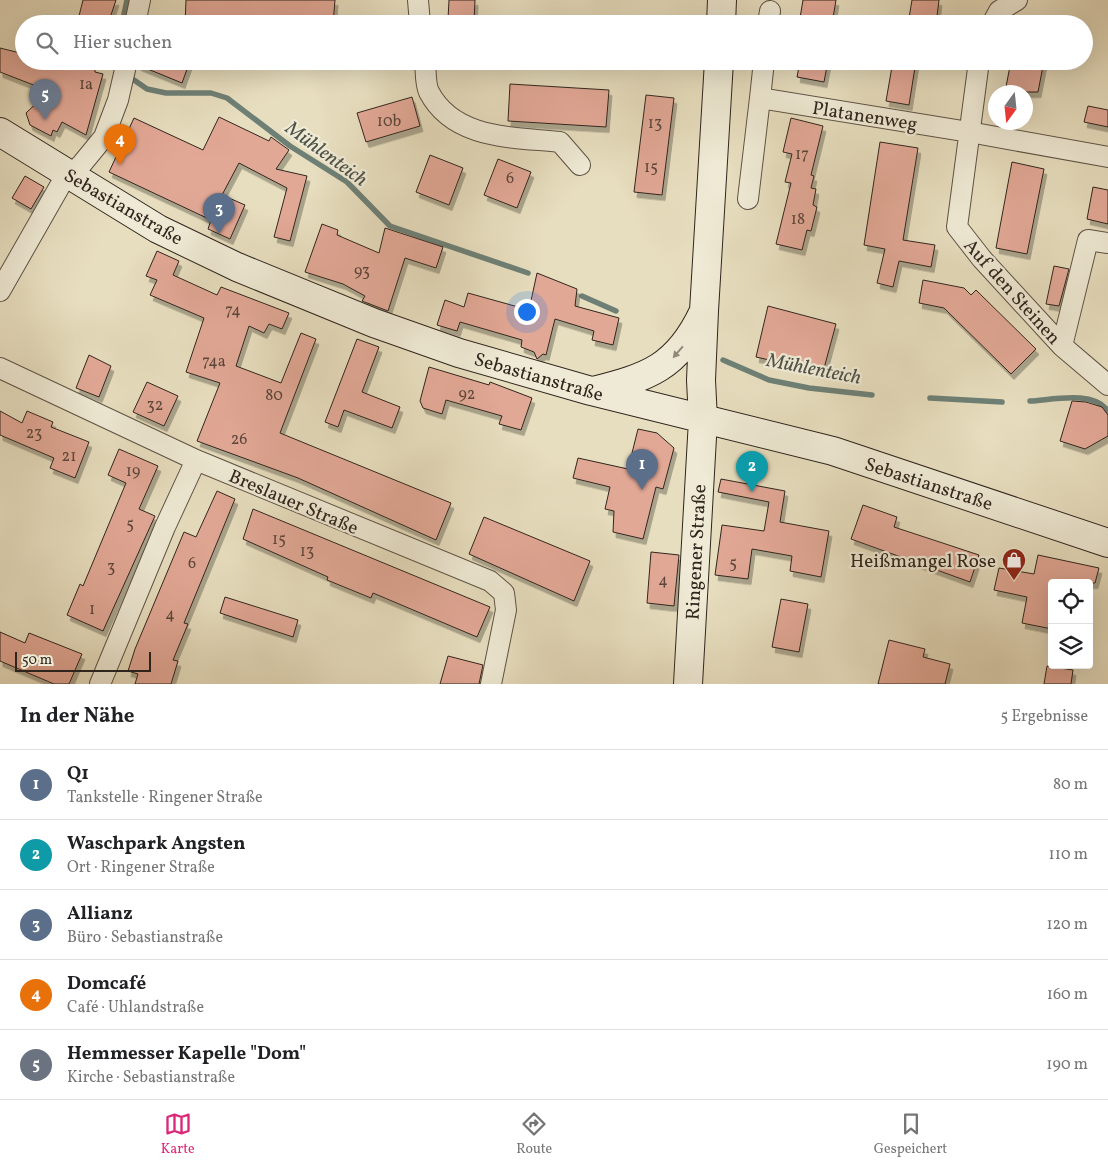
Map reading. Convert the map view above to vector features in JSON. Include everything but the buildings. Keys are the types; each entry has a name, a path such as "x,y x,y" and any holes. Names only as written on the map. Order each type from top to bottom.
{"street":[{"path":"137,15 140,0"},
{"path":"418,0 419,15"},
{"path":"721,15 722,0"},
{"path":"997,15 999,11 1017,0"},
{"path":"0,291 61,184 104,137 118,100 126,70"},
{"path":"426,70 428,91 450,119 476,132 560,142 580,165"},
{"name":"Ringener Straße","path":"688,684 702,420 701,380 704,311 718,70"},
{"path":"748,200 763,70"},
{"name":"Auf den Steinen","path":"978,70 957,227 982,259 1062,346 1108,384"},
{"name":"Platanenweg","path":"760,98 970,132 1108,157"},
{"name":"Sebastianstraße","path":"0,132 158,229 237,267 374,323 459,353 591,391 833,451 1108,543"},
{"path":"1062,346 1088,240 1108,243"},
{"path":"591,391 649,375 671,360 692,336 704,311"},
{"name":"Breslauer Straße","path":"0,368 196,460 490,582 504,593 506,610 491,684"},
{"path":"100,684 165,528 196,460"}],"waterway":[{"name":"Mühlenteich","path":"124,15 127,0"},
{"name":"Mühlenteich","path":"134,80 147,89 166,93 211,93 227,98 290,146 347,182 390,226 528,273"},
{"name":"Mühlenteich","path":"582,296 616,311"},
{"name":"Mühlenteich","path":"723,360 769,380 809,388 872,395"},
{"name":"Mühlenteich","path":"930,398 1002,402"},
{"name":"Mühlenteich","path":"1030,401 1083,398 1101,404 1108,411"}],"place":[{"name":"Hemmesser Kapelle \"Dom\"","path":"45,120"},
{"name":"Domcafé","path":"120,165"},
{"name":"Allianz","path":"219,234"},
{"name":"Q1","path":"642,490"},
{"name":"Waschpark Angsten","path":"752,492"},
{"name":"Heißmangel Rose","path":"1014,581"}]}
